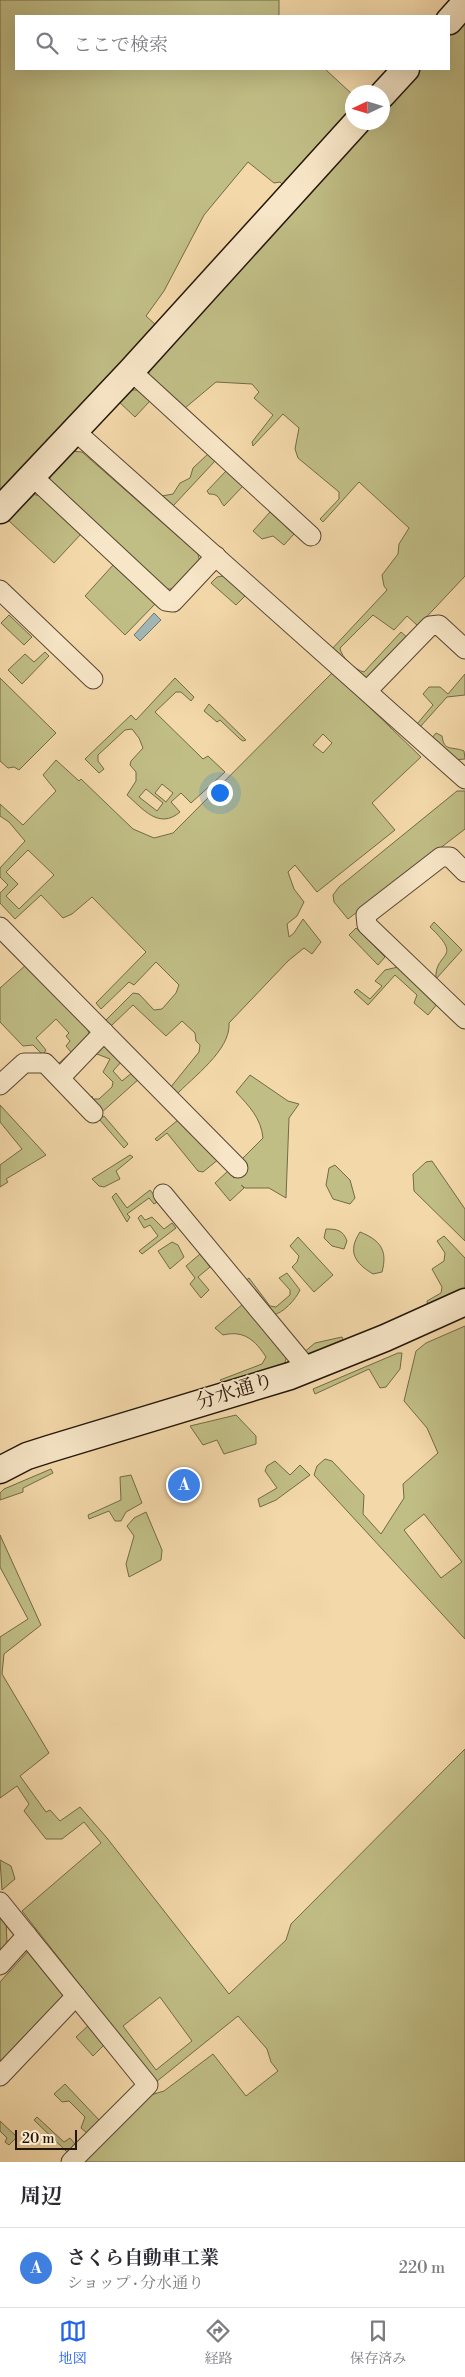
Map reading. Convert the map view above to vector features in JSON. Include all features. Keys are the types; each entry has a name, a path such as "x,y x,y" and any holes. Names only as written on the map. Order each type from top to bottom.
{"street":[{"path":"450,20 465,2"},
{"path":"390,86 405,70"},
{"path":"0,510 76,431 350,130"},
{"path":"131,371 310,536"},
{"path":"76,431 367,691 463,774"},
{"path":"32,476 166,601 173,602 216,556"},
{"path":"0,590 93,679"},
{"path":"367,691 430,626 439,625 465,649"},
{"path":"465,872 450,857 440,857 366,915 367,925 465,1019"},
{"path":"0,928 238,1168"},
{"path":"60,1078 104,1032"},
{"path":"0,1085 24,1063 45,1063 93,1113"},
{"path":"163,1194 308,1369"},
{"name":"分水通り","path":"0,1470 42,1451 308,1369 385,1338 465,1302"},
{"path":"0,1902 148,2085 71,2162"},
{"path":"0,1965 27,1935"},
{"path":"0,2076 76,1996"}],"shaded area":[{"path":"0,0 279,0 279,15 15,15 15,70 326,70 345,88 345,122 286,188 280,182 274,183 248,162 204,215 164,291 146,316 157,326 0,500"},
{"path":"465,13 465,576 418,626 407,616 394,630 373,615 340,648 349,663 357,669 364,672 401,632 408,638 370,679 361,678 330,651 387,590 384,586 382,575 398,554 399,544 409,528 359,482 323,522 320,519 339,499 339,492 298,458 295,449 299,428 283,414 253,446 252,442 273,415 254,398 259,392 252,384 216,382 185,408 149,377 149,367 362,130 390,130 390,99 416,70 450,70 450,31"},
{"path":"129,390 138,390 150,401 135,417 118,401"},
{"path":"70,451 82,452 198,554 200,563 176,589 167,589 51,485 49,474"},
{"path":"208,454 215,461 173,506 162,496 173,494 180,483 190,478 193,468"},
{"path":"226,471 243,486 224,506 217,496 209,494 207,491"},
{"path":"32,494 40,496 81,534 54,563 8,520"},
{"path":"270,512 294,534 284,545 273,536 262,539 253,531"},
{"path":"114,564 156,603 125,635 85,596"},
{"path":"223,576 246,595 236,605 211,583 217,577"},
{"path":"154,613 161,620 140,641 134,635"},
{"path":"9,615 32,637 24,645 1,623"},
{"path":"45,652 49,656 22,684 8,670 25,654 34,662"},
{"path":"333,672 421,757 372,803 395,830 317,892 295,865 288,872 294,889 304,902 297,916 287,924 289,937 303,919 321,942 312,954 304,948 288,961 229,1023 228,1033 218,1053 175,1096 170,1088 199,1052 200,1045 196,1041 195,1033 182,1021 166,1036 133,1005 111,1026 106,1020 133,993 139,994 154,1010 162,1009 176,993 179,985 156,962 134,985 129,982 101,1009 96,1003 146,952 92,897 72,914 63,918 41,895 15,919 0,903 0,893 8,885 0,877 0,868 25,841 9,822 0,816 0,804 23,825 56,791 43,775 56,760 79,781 81,779 133,829 154,838 173,833","holes":["323,734 332,743 323,753 313,745","28,850 54,875 19,909 6,896 18,884 6,872"]},
{"path":"465,674 465,695 447,697 420,727 417,724 433,705 423,694 429,687 440,687 448,694"},
{"path":"0,678 56,733 19,770 14,767 8,768 0,761"},
{"path":"175,678 194,697 191,701 181,692 176,692 155,712 203,759 208,756 225,772 191,803 181,793 171,802 180,812 172,817 165,819 152,816 127,795 136,781 136,772 130,765 131,761 143,748 139,738 132,729 125,730 98,755 98,761 104,769 99,773 85,759 131,715 136,720","holes":["162,784 173,793 166,802 155,793","146,789 163,803 157,811 139,797"]},
{"path":"209,704 246,740 240,739 220,720 217,722 204,711"},
{"path":"436,733 442,736 443,741 449,748 464,751 465,759 452,760 431,739"},
{"path":"457,791 465,791 465,829 348,919 334,902 333,895 339,887"},
{"path":"434,922 462,950 436,979 439,964 447,951 445,945 430,927"},
{"path":"356,928 385,957 378,965 349,935"},
{"path":"27,964 87,1028 90,1036 60,1066 55,1067 33,1045 23,1046 0,1022 0,988","holes":["56,1019 69,1033 66,1036 70,1041 66,1046 71,1052 56,1066 44,1053 46,1050 36,1038"]},
{"path":"398,967 438,1003 428,1015 414,1003 417,995 395,975 368,1005 354,992 357,989 370,999 382,986 375,981 385,970"},
{"path":"99,1045 107,1045 122,1061 113,1071 122,1081 133,1072 140,1078 101,1113 88,1100 92,1096 93,1099 99,1099 112,1087 113,1082 103,1072 110,1059 97,1054 90,1060"},
{"path":"250,1075 288,1101 299,1104 289,1118 286,1198 269,1188 245,1188 241,1185 244,1188 230,1201 215,1183 228,1171 234,1178 247,1166 241,1160 263,1138 257,1118 236,1092"},
{"path":"0,1105 46,1155 6,1179 8,1182 0,1187 0,1165 22,1149 0,1122"},
{"path":"104,1116 128,1144 124,1148 99,1119"},
{"path":"178,1120 220,1158 203,1172 198,1171 167,1133 157,1141 155,1139"},
{"path":"130,1155 133,1157 116,1171 120,1179 104,1187 99,1186 92,1179"},
{"path":"432,1161 465,1209 465,1241 414,1191 413,1174 426,1162"},
{"path":"335,1165 350,1180 355,1198 350,1204 333,1199 326,1185 329,1168"},
{"path":"150,1190 159,1201 154,1204 149,1198 127,1214 130,1217 127,1222 112,1197 116,1193 127,1208"},
{"path":"141,1215 145,1220 152,1217 164,1229 172,1223 176,1228 142,1254 139,1251 158,1236 150,1225 144,1228 138,1218"},
{"path":"326,1229 336,1230 344,1234 347,1241 344,1249 332,1246 324,1238"},
{"path":"360,1232 373,1239 381,1247 384,1258 382,1272 373,1274 362,1266 355,1256 354,1245"},
{"path":"444,1236 465,1258 465,1291 428,1308 427,1301 441,1293 442,1287 432,1269 444,1261 445,1253 437,1241"},
{"path":"298,1237 333,1275 314,1292 292,1267 297,1262 299,1256 290,1246"},
{"path":"172,1242 178,1245 184,1257 170,1269 158,1251"},
{"path":"200,1254 210,1267 198,1277 209,1290 201,1298 190,1284 195,1278 186,1266"},
{"path":"287,1273 300,1290 289,1306 272,1315 245,1281 249,1278 270,1306 276,1307 290,1295 290,1290 279,1278"},
{"path":"243,1304 287,1355 284,1366 223,1383 220,1380 262,1364 266,1357 253,1341 243,1335 223,1335 215,1328"},
{"path":"465,1326 465,1639 314,1475 317,1466 325,1459 332,1461 364,1495 363,1514 381,1534 404,1498 403,1484 438,1453 427,1428 404,1401 416,1351 426,1343","holes":["424,1514 462,1562 441,1578 404,1530"]},
{"path":"342,1337 346,1346 311,1358 303,1353 315,1343"},
{"path":"402,1353 400,1369 386,1387 380,1388 369,1369 315,1394 313,1389"},
{"path":"236,1415 256,1436 256,1444 224,1454 217,1440 203,1445 190,1426"},
{"path":"275,1461 290,1475 300,1465 310,1475 276,1500 260,1507 258,1499 277,1488 265,1471 267,1466"},
{"path":"51,1469 53,1473 23,1488 23,1492 0,1500 0,1493 4,1489"},
{"path":"131,1475 142,1503 126,1512 121,1521 115,1521 109,1511 89,1519 88,1515 121,1500 120,1477"},
{"path":"146,1512 162,1550 161,1560 129,1577 126,1564 134,1536 127,1526 134,1518"},
{"path":"0,1535 41,1625 4,1654 2,1674 49,1753 20,1776 46,1812 50,1810 60,1821 80,1807 107,1838 229,1994 286,1940 291,1924 465,1749 465,2162 78,2162 141,2098 164,2091 213,2054 246,2096 278,2071 271,2062 267,2049 238,2016 156,2082 22,1911 101,1843 84,1822 62,1839 46,1839 24,1811 29,1804 17,1786 0,1798 0,1637 28,1619 0,1567","holes":["160,1997 192,2041 156,2070 123,2026"]},
{"path":"0,1860 11,1866 15,1879 2,1890"},
{"path":"0,1914 6,1921 7,1943 0,1951"},
{"path":"30,1949 62,1988 63,2001 0,2066 0,1982"},
{"path":"90,2024 106,2043 93,2056 76,2037"},
{"path":"65,2084 99,2120 87,2133 81,2128 85,2117 69,2101 62,2102 54,2094"},
{"path":"37,2117 64,2142 70,2138 75,2144 67,2152 34,2120"},
{"path":"0,2121 17,2137 9,2145 5,2142 7,2138 0,2131"}],"place":[{"name":"さくら自動車工業","path":"184,1485"}]}
